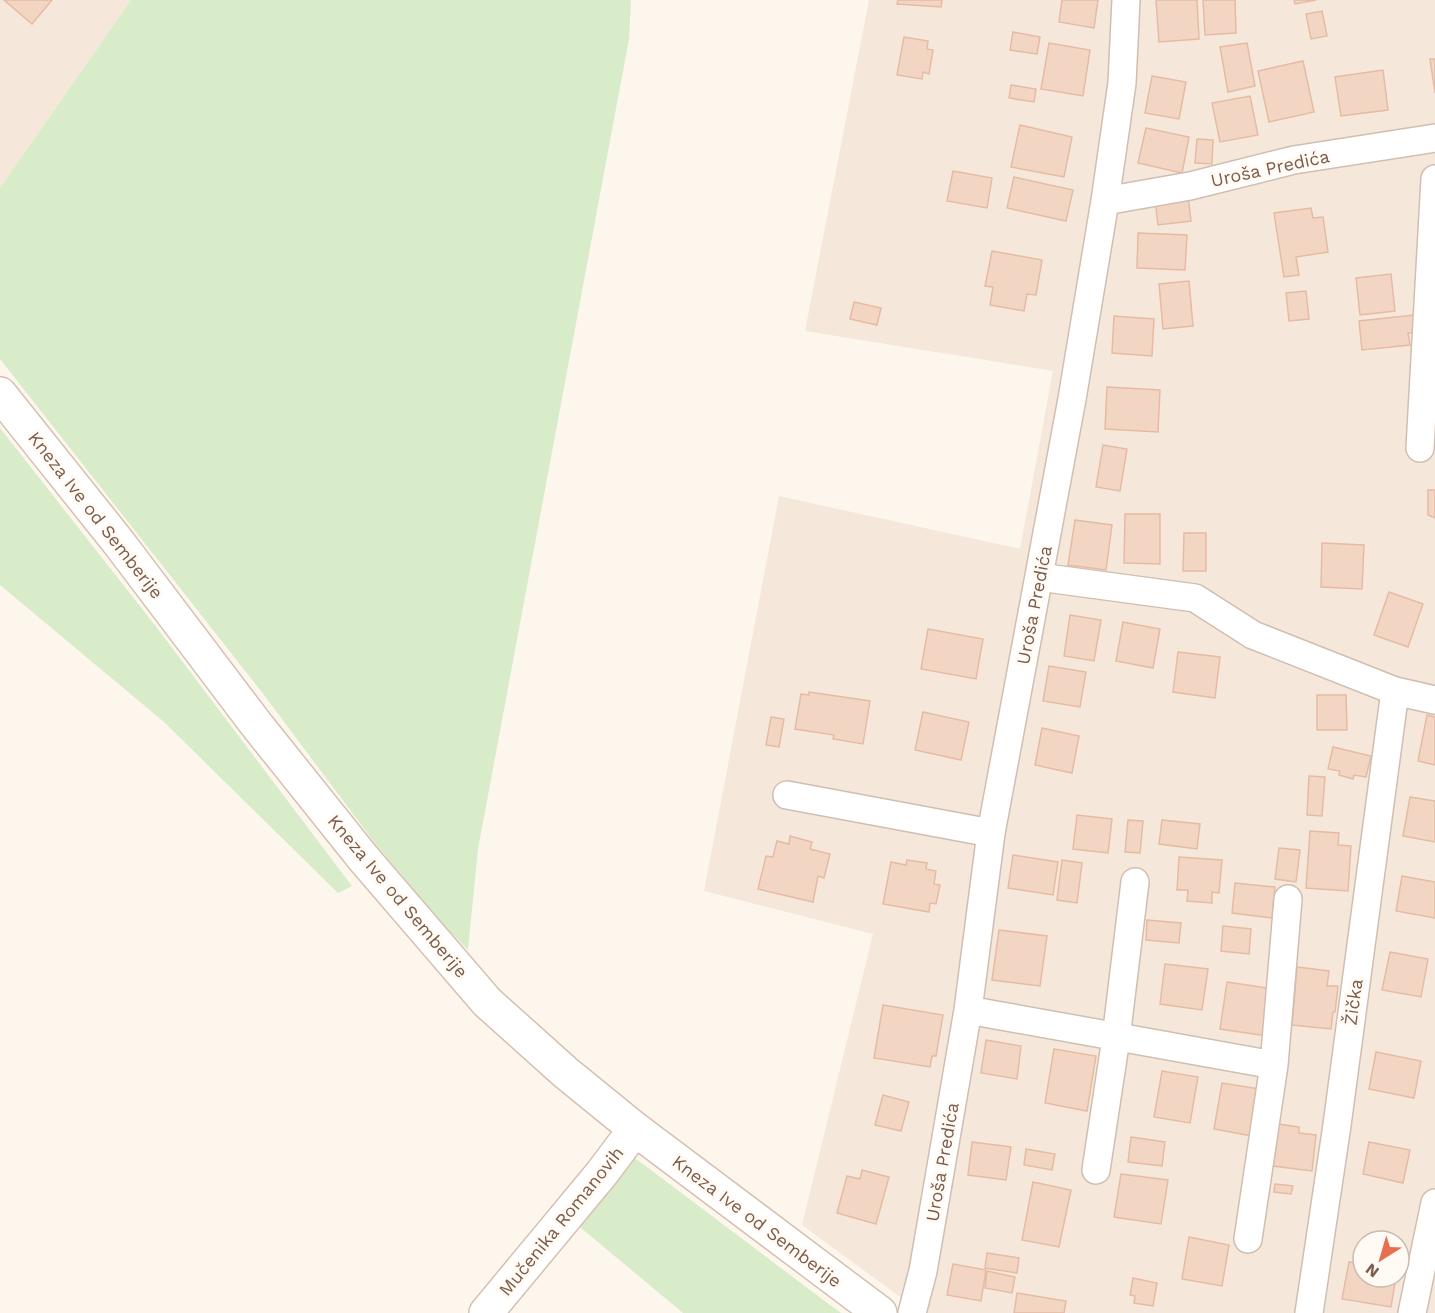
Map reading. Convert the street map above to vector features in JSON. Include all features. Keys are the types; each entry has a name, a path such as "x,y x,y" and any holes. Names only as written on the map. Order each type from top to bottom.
{"street":[{"name":"Uroša Predića","path":"912,1313 923,1271 968,1010 991,833 1072,399 1105,201 1122,83 1126,0"},
{"name":"Uroša Predića","path":"1105,201 1190,186 1294,160 1435,138"},
{"path":"1420,448 1435,179"},
{"name":"Kneza Ive od Semberije","path":"0,394 120,543 256,724 411,914 487,1002 565,1072 635,1129 880,1313"},
{"path":"1039,577 1195,598 1253,635 1395,691 1435,700"},
{"name":"Žička","path":"1309,1313 1395,691"},
{"path":"787,795 991,833"},
{"path":"1096,1170 1116,1038 1135,882"},
{"path":"1248,1239 1274,1065 1288,899"},
{"path":"968,1010 1274,1065"},
{"name":"Mučenika Romanovih","path":"486,1313 602,1173 635,1129"},
{"path":"1412,1313 1435,1203"}],"shaded area":[{"path":"0,0 131,0 0,188"},
{"path":"869,0 1435,0 1435,1313 922,1313 802,1225 873,934 704,891 779,496 1020,549 1053,371 805,331"}],"green space":[{"path":"131,0 631,0 629,39 478,849 468,950 377,846 264,695 0,359 0,188"},
{"path":"0,428 154,624 352,886 338,893 164,722 0,585"},
{"path":"635,1158 841,1313 683,1313 575,1223"}],"building":[{"path":"4,0 52,0 32,24"},
{"path":"898,0 942,0 941,7 897,4"},
{"path":"1062,0 1098,0 1094,28 1059,22"},
{"path":"1156,0 1197,0 1199,39 1159,42"},
{"path":"1203,0 1235,0 1236,33 1205,35"},
{"path":"1294,0 1316,0 1295,4"},
{"path":"1322,11 1327,36 1311,39 1306,14"},
{"path":"1013,32 1040,37 1037,54 1010,50"},
{"path":"904,37 928,41 927,49 933,50 929,74 923,72 922,79 897,75"},
{"path":"1049,43 1090,50 1083,96 1041,89"},
{"path":"1247,43 1255,86 1228,92 1220,47"},
{"path":"1430,59 1435,59 1435,93"},
{"path":"1303,61 1314,112 1269,122 1258,71"},
{"path":"1383,70 1388,110 1341,116 1335,77"},
{"path":"1152,76 1186,82 1179,119 1145,113"},
{"path":"1011,85 1036,89 1034,102 1009,98"},
{"path":"1250,96 1258,135 1220,142 1212,103"},
{"path":"1020,125 1072,137 1064,177 1011,167"},
{"path":"1146,128 1189,137 1182,173 1138,163"},
{"path":"1197,139 1213,140 1212,164 1195,163"},
{"path":"953,171 992,178 987,208 947,201"},
{"path":"1014,177 1073,190 1066,221 1007,208"},
{"path":"1188,196 1191,221 1158,225 1155,200"},
{"path":"1311,208 1313,218 1323,217 1328,252 1296,257 1299,275 1284,277 1274,213"},
{"path":"1138,233 1187,235 1185,270 1137,268"},
{"path":"992,251 1042,260 1036,295 1027,294 1024,311 990,305 993,287 985,286"},
{"path":"1391,274 1395,311 1360,315 1356,278"},
{"path":"1189,281 1193,326 1163,329 1159,284"},
{"path":"1306,291 1309,319 1289,321 1286,293"},
{"path":"854,302 881,308 877,325 850,319"},
{"path":"1414,315 1416,333 1408,333 1410,345 1362,350 1359,321"},
{"path":"1114,316 1154,319 1152,356 1112,353"},
{"path":"1107,387 1160,390 1158,432 1105,429"},
{"path":"1103,445 1127,449 1120,491 1096,487"},
{"path":"1428,490 1435,490 1435,518 1428,515"},
{"path":"1125,514 1160,514 1160,564 1124,563"},
{"path":"1075,520 1112,525 1106,570 1068,565"},
{"path":"1184,533 1206,533 1206,571 1183,571"},
{"path":"1322,543 1364,545 1362,589 1321,587"},
{"path":"1389,592 1423,604 1408,647 1374,635"},
{"path":"1070,615 1101,620 1094,661 1064,656"},
{"path":"1123,622 1160,629 1153,668 1116,661"},
{"path":"928,629 983,639 976,679 921,669"},
{"path":"1178,652 1220,657 1215,698 1173,692"},
{"path":"1049,666 1086,672 1080,707 1043,701"},
{"path":"809,692 870,701 863,744 833,739 834,735 795,729 801,694 809,695"},
{"path":"1317,695 1346,695 1347,730 1317,730"},
{"path":"923,712 969,722 961,760 915,750"},
{"path":"1427,715 1435,717 1435,765 1418,761"},
{"path":"771,717 784,719 779,747 766,745"},
{"path":"1042,728 1079,736 1072,773 1035,765"},
{"path":"1333,747 1371,756 1366,777 1354,775 1353,779 1339,775 1340,771 1328,769"},
{"path":"1309,776 1325,777 1322,816 1307,815"},
{"path":"1410,797 1435,801 1435,842 1403,836"},
{"path":"1077,815 1112,819 1108,853 1073,849"},
{"path":"1128,820 1143,821 1140,853 1125,852"},
{"path":"1162,820 1200,824 1197,849 1159,844"},
{"path":"1310,831 1339,833 1338,845 1351,846 1348,891 1306,888"},
{"path":"790,836 812,842 810,849 830,854 824,878 818,876 813,902 758,889 766,856 773,857 777,841 789,844"},
{"path":"1279,848 1300,850 1296,882 1275,879"},
{"path":"1013,855 1058,862 1053,895 1008,888"},
{"path":"1179,857 1222,860 1219,893 1212,892 1212,903 1187,901 1188,890 1177,890"},
{"path":"907,860 927,863 926,869 936,871 934,884 940,885 936,904 930,903 929,912 883,904 891,862 906,865"},
{"path":"1062,860 1082,863 1077,903 1057,900"},
{"path":"1402,876 1435,882 1435,918 1396,911"},
{"path":"1235,883 1275,887 1272,918 1232,913"},
{"path":"1147,920 1181,923 1179,943 1146,940"},
{"path":"1223,926 1251,929 1249,954 1221,951"},
{"path":"999,930 1047,936 1040,986 992,980"},
{"path":"1390,952 1428,959 1421,997 1382,990"},
{"path":"1165,964 1208,969 1202,1010 1160,1004"},
{"path":"1297,967 1329,971 1327,986 1338,986 1331,1029 1292,1025"},
{"path":"1227,982 1274,989 1267,1036 1220,1029"},
{"path":"883,1005 943,1015 936,1056 932,1056 930,1067 874,1058"},
{"path":"986,1040 1021,1046 1017,1079 981,1073"},
{"path":"1054,1049 1096,1056 1087,1111 1045,1103"},
{"path":"1376,1052 1421,1061 1414,1098 1369,1089"},
{"path":"1162,1071 1198,1077 1190,1123 1154,1117"},
{"path":"1222,1083 1260,1089 1252,1136 1214,1129"},
{"path":"883,1095 909,1102 901,1131 875,1125"},
{"path":"1278,1124 1299,1127 1299,1133 1316,1135 1312,1171 1273,1166"},
{"path":"1131,1137 1165,1142 1162,1166 1128,1162"},
{"path":"972,1142 1011,1147 1006,1180 968,1175"},
{"path":"1369,1142 1410,1150 1403,1183 1363,1174"},
{"path":"1026,1149 1055,1154 1052,1170 1024,1165"},
{"path":"862,1170 889,1177 876,1224 837,1213 847,1176 860,1179"},
{"path":"1121,1174 1168,1180 1161,1224 1114,1217"},
{"path":"1033,1182 1071,1190 1059,1247 1022,1240"},
{"path":"1275,1184 1293,1186 1291,1194 1274,1192"},
{"path":"1189,1237 1229,1245 1222,1286 1182,1279"},
{"path":"987,1253 1019,1258 1017,1273 985,1268"},
{"path":"1349,1262 1351,1262 1351,1289 1394,1289 1391,1307 1342,1299"},
{"path":"953,1264 986,1270 981,1301 947,1295"},
{"path":"987,1271 1015,1277 1012,1293 985,1288"},
{"path":"1133,1278 1157,1283 1153,1306 1134,1303 1135,1296 1130,1295"},
{"path":"1017,1293 1066,1301 1064,1313 1014,1313"}]}
